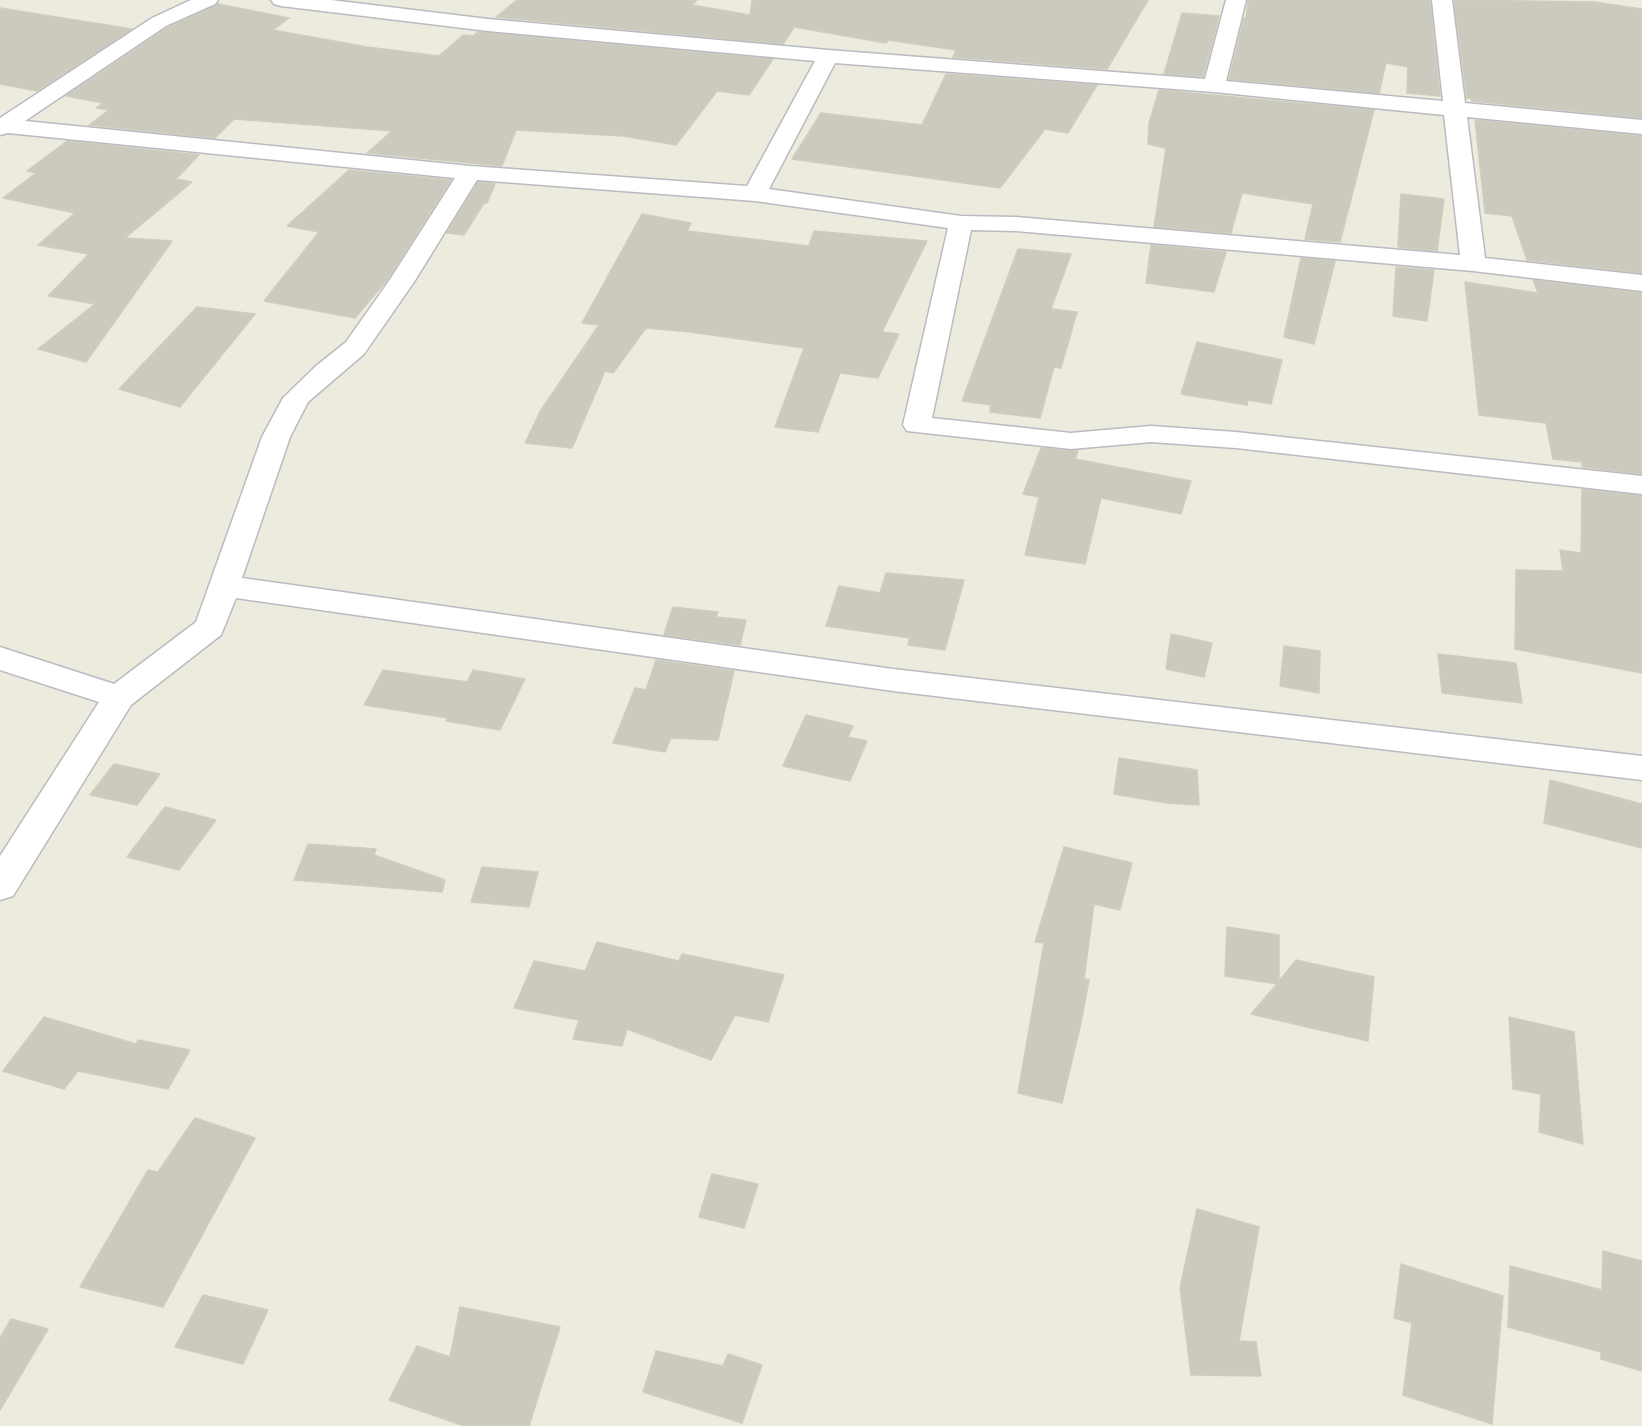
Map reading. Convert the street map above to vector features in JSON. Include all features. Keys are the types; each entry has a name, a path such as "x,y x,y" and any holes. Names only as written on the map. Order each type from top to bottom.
{"street":[{"path":"2,126 159,22 208,0"},
{"path":"281,0 488,25 828,56 1214,86 1642,127"},
{"path":"1214,86 1236,0"},
{"path":"1442,0 1473,264"},
{"path":"756,194 828,56"},
{"path":"2,126 218,150 470,173 756,194 961,223 1028,225 1473,264 1642,283"},
{"path":"0,886 119,697 210,628 276,437 297,398 355,348 401,282 470,173"},
{"path":"961,223 917,425 1071,441 1151,434 1236,440 1642,485"},
{"path":"226,586 893,680 1642,768"},
{"path":"0,658 119,697"}],"building":[{"path":"517,0 697,0 692,5 750,15 752,0 1148,0 1107,69 953,57 956,50 888,40 886,43 794,27 783,44 496,17"},
{"path":"1248,0 1430,0 1440,96 1407,93 1408,67 1386,63 1379,93 1229,79 1244,18 1246,18"},
{"path":"1454,0 1594,2 1642,9 1642,118 1472,101 1471,98 1467,98"},
{"path":"218,4 289,18 273,30 367,47 439,56 463,35 473,36 478,32 773,59 749,95 717,91 676,145 623,136 516,130 502,166 367,153 392,131 234,119 215,138 89,125 109,110 96,108 103,103 66,96 167,28"},
{"path":"0,8 132,29 37,91 0,84"},
{"path":"1182,13 1219,16 1203,77 1164,74"},
{"path":"946,74 1097,85 1068,133 1045,129 1000,188 792,159 821,113 922,125"},
{"path":"1159,90 1374,110 1340,242 1305,239 1313,204 1242,193 1231,233 1154,227 1166,148 1148,144 1149,123"},
{"path":"1475,120 1642,136 1642,273 1527,260 1512,216 1485,213"},
{"path":"67,141 199,155 176,179 192,182 125,238 172,241 86,362 38,349 95,304 48,296 89,254 38,245 75,213 3,198 36,173 27,171"},
{"path":"349,170 451,180 387,280 355,318 264,301 319,232 287,226"},
{"path":"478,182 495,184 487,203 484,203 464,235 447,233"},
{"path":"1401,194 1444,199 1437,251 1398,247"},
{"path":"642,214 691,223 687,231 809,246 814,231 927,241 882,332 899,334 878,378 840,373 818,432 775,427 804,348 646,328 613,373 605,371 572,448 525,443 541,410 599,325 582,323"},
{"path":"1151,245 1226,252 1214,292 1146,283"},
{"path":"1018,249 1071,254 1051,309 1077,312 1061,368 1054,367 1040,418 990,412 991,405 962,401"},
{"path":"1301,258 1335,261 1314,344 1284,337"},
{"path":"1396,267 1434,270 1427,321 1393,316"},
{"path":"1533,280 1642,293 1642,474 1582,467 1582,462 1553,459 1546,423 1479,415 1465,282 1538,293"},
{"path":"197,307 255,314 180,407 119,389"},
{"path":"1197,342 1282,360 1271,404 1248,400 1247,405 1181,394"},
{"path":"1041,448 1078,451 1075,459 1191,481 1181,514 1101,498 1085,564 1025,555 1039,497 1023,494"},
{"path":"1582,489 1642,496 1642,673 1515,649 1516,570 1563,571 1560,550 1581,553"},
{"path":"886,573 964,580 945,650 908,645 910,638 826,626 839,586 880,593"},
{"path":"673,607 718,612 716,617 746,620 740,645 664,635"},
{"path":"1171,634 1212,643 1204,677 1166,669"},
{"path":"1284,646 1320,651 1319,693 1280,686"},
{"path":"1438,654 1516,663 1522,703 1442,693"},
{"path":"656,660 734,671 718,740 671,738 665,752 613,743 635,688 646,690"},
{"path":"383,670 467,682 473,670 525,679 500,730 446,721 448,718 364,705"},
{"path":"806,715 853,726 848,737 867,741 850,781 783,766"},
{"path":"1119,758 1197,770 1199,805 1167,803 1114,794"},
{"path":"114,764 160,774 137,805 90,795"},
{"path":"1550,780 1642,804 1642,848 1544,823"},
{"path":"165,807 216,820 179,870 127,857"},
{"path":"308,844 376,849 374,855 445,880 442,892 294,880"},
{"path":"1064,847 1132,863 1120,910 1094,904 1084,979 1089,980 1062,1103 1018,1093 1044,943 1035,942"},
{"path":"482,867 538,872 529,907 471,902"},
{"path":"1227,927 1279,935 1279,981 1296,960 1374,977 1368,1041 1251,1014 1277,984 1225,976"},
{"path":"597,942 679,961 682,954 784,975 768,1022 735,1015 711,1060 627,1029 622,1046 573,1039 579,1020 514,1008 534,961 585,971"},
{"path":"44,1017 136,1044 138,1040 190,1050 168,1089 78,1071 64,1089 3,1071"},
{"path":"1509,1017 1574,1032 1583,1144 1539,1132 1541,1094 1513,1089"},
{"path":"195,1118 255,1138 163,1307 80,1287 148,1170 158,1172"},
{"path":"712,1174 758,1184 744,1228 699,1217"},
{"path":"1197,1209 1259,1227 1239,1341 1256,1342 1261,1376 1191,1375 1180,1288"},
{"path":"1603,1251 1642,1261 1642,1371 1601,1359 1601,1352 1508,1327 1510,1266 1602,1290"},
{"path":"1401,1264 1503,1296 1492,1424 1403,1395 1412,1323 1394,1318"},
{"path":"203,1295 268,1310 243,1364 175,1347"},
{"path":"460,1307 560,1327 529,1426 464,1426 389,1400 417,1346 450,1357"},
{"path":"11,1319 48,1329 0,1410 0,1338"},
{"path":"656,1351 723,1366 728,1354 762,1365 742,1423 643,1392"}]}
